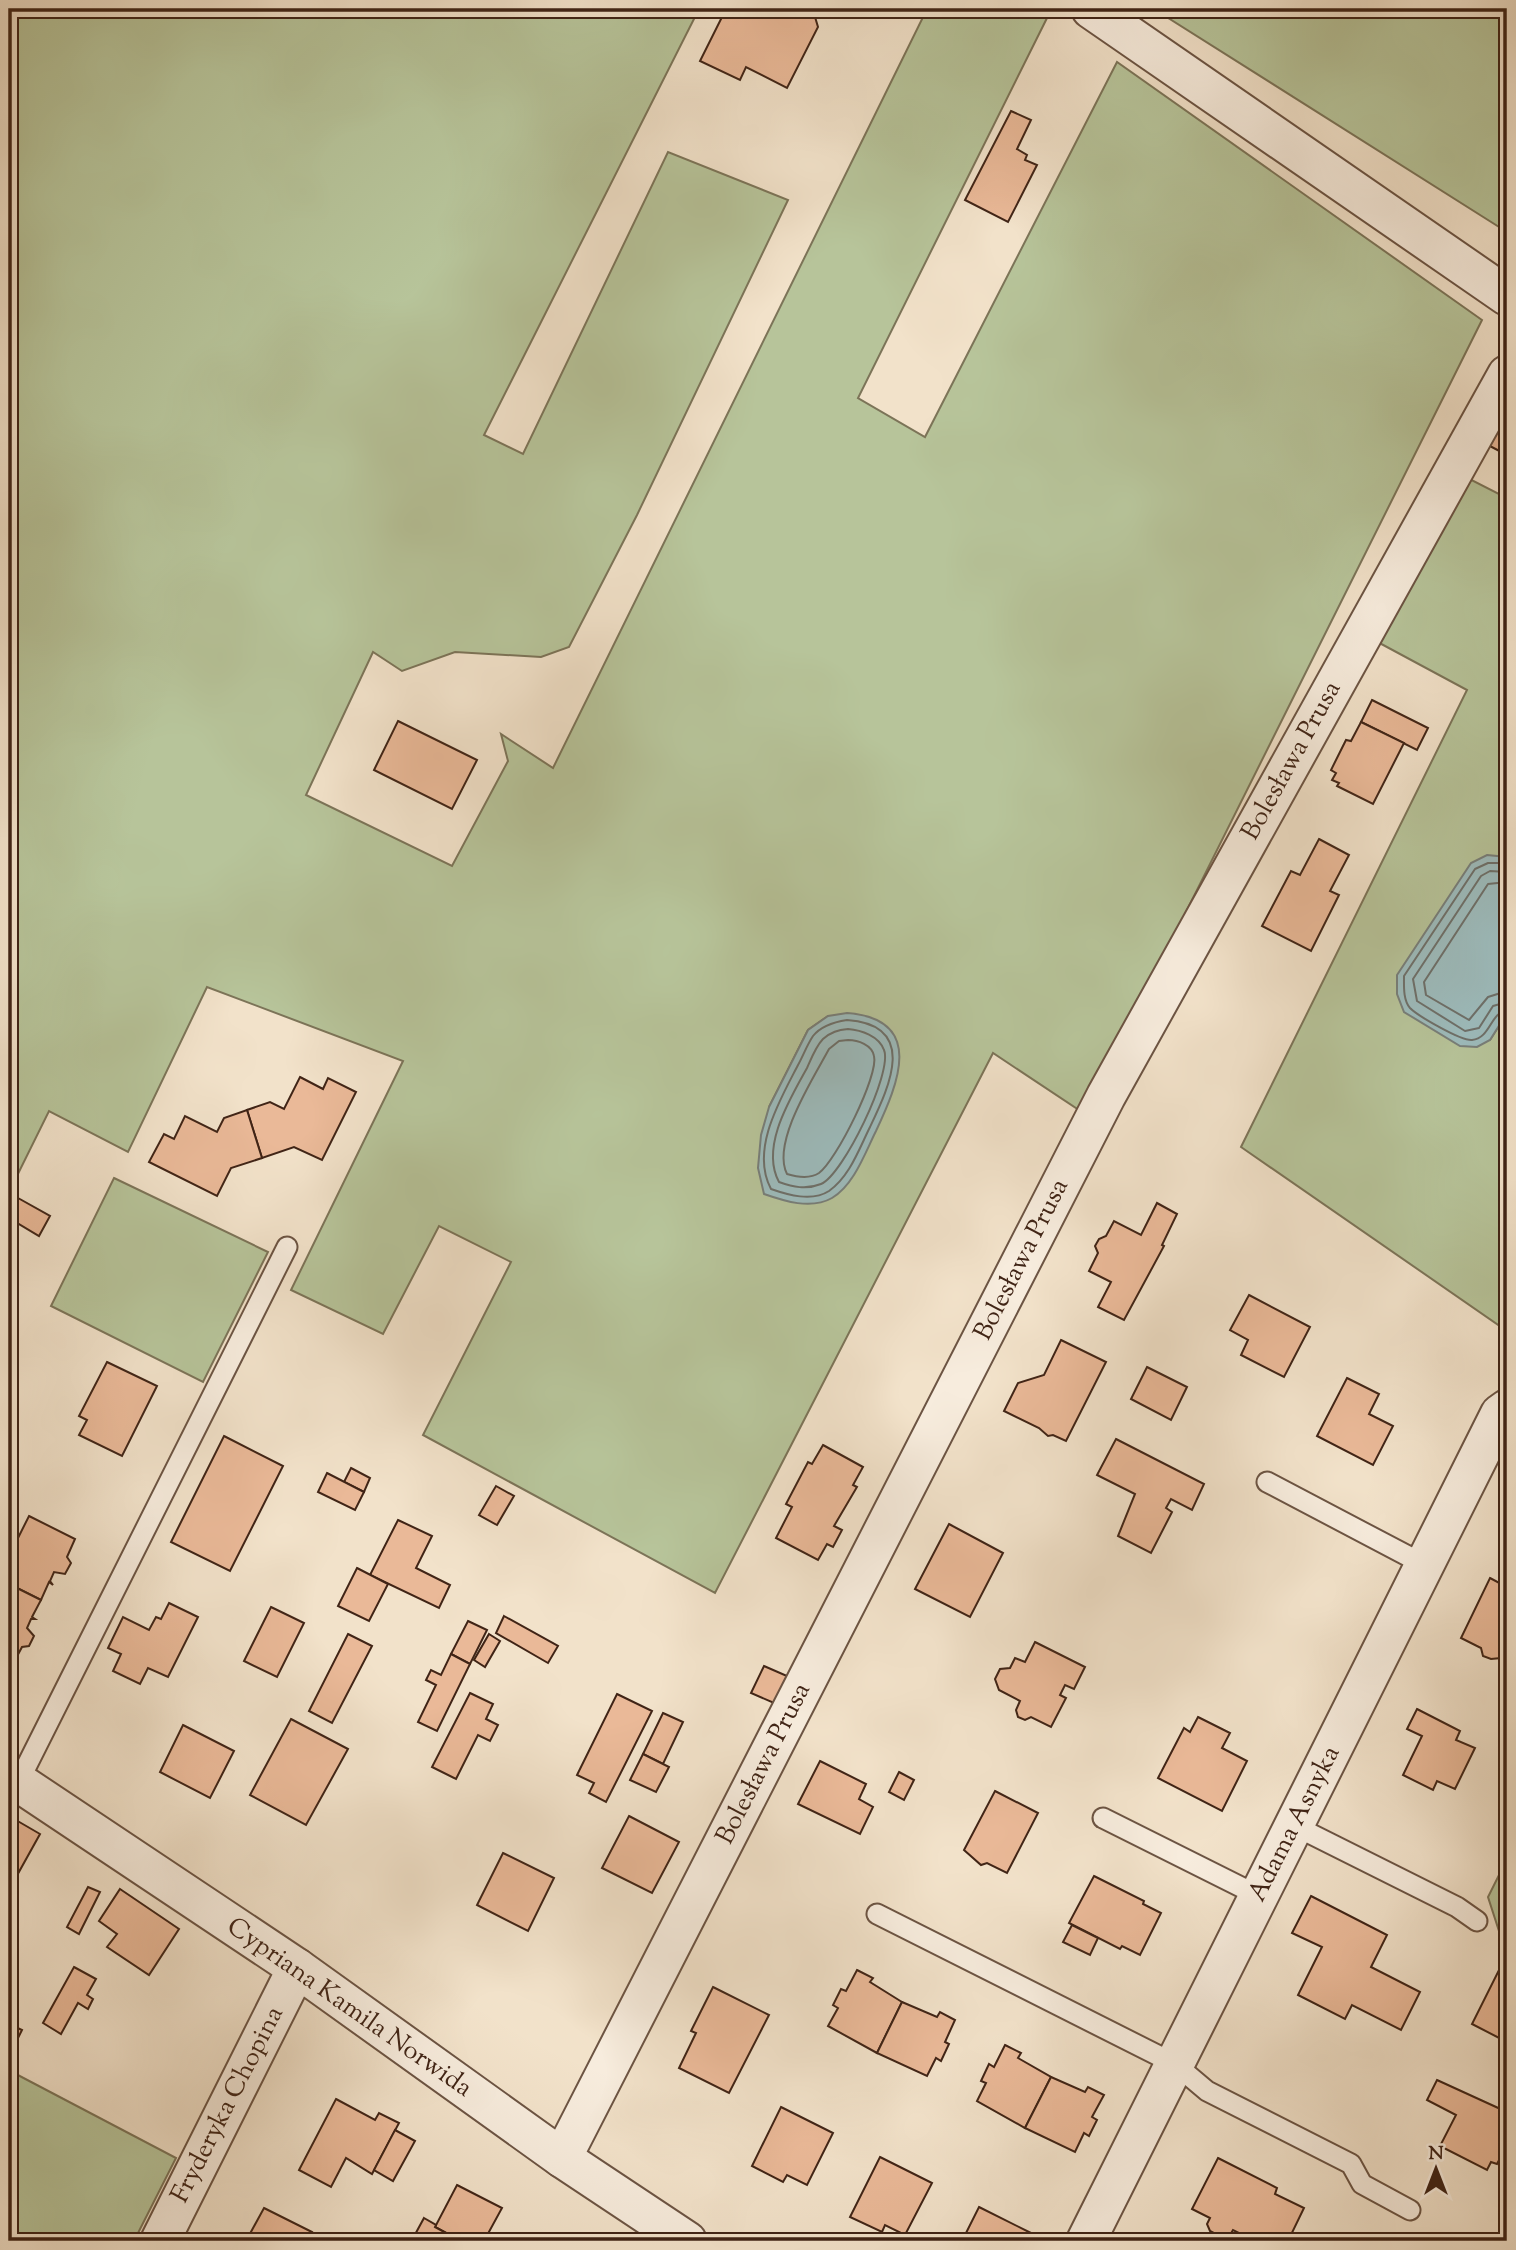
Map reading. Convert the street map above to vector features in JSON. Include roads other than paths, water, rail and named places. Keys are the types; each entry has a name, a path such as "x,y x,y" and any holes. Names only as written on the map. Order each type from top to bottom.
{"street":[{"path":"1091,9 1507,296"},
{"name":"Bolesława Prusa","path":"562,2158 1106,1096 1507,375"},
{"name":"Adama Asnyka","path":"1086,2241 1500,1414 1507,1409"},
{"name":"Cypriana Kamila Norwida","path":"13,1779 296,1968 562,2158 687,2241"},
{"name":"Fryderyka Chopina","path":"160,2241 296,1968"}],"lane":[{"path":"13,1779 287,1247"},
{"path":"1267,1482 1424,1565"},
{"path":"1103,1818 1259,1896"},
{"path":"1295,1826 1457,1907 1476,1921"},
{"path":"877,1914 1175,2064 1207,2091 1351,2164 1362,2184 1410,2210"}],"water":[{"path":"1487,855 1507,857 1507,1013 1490,1040 1477,1047 1460,1046 1404,1012 1397,994 1397,975 1471,863"},
{"path":"847,1013 872,1018 888,1027 897,1041 897,1075 876,1131 853,1177 832,1198 807,1204 789,1202 764,1194 758,1168 761,1135 769,1107 808,1030 828,1016"}]}
